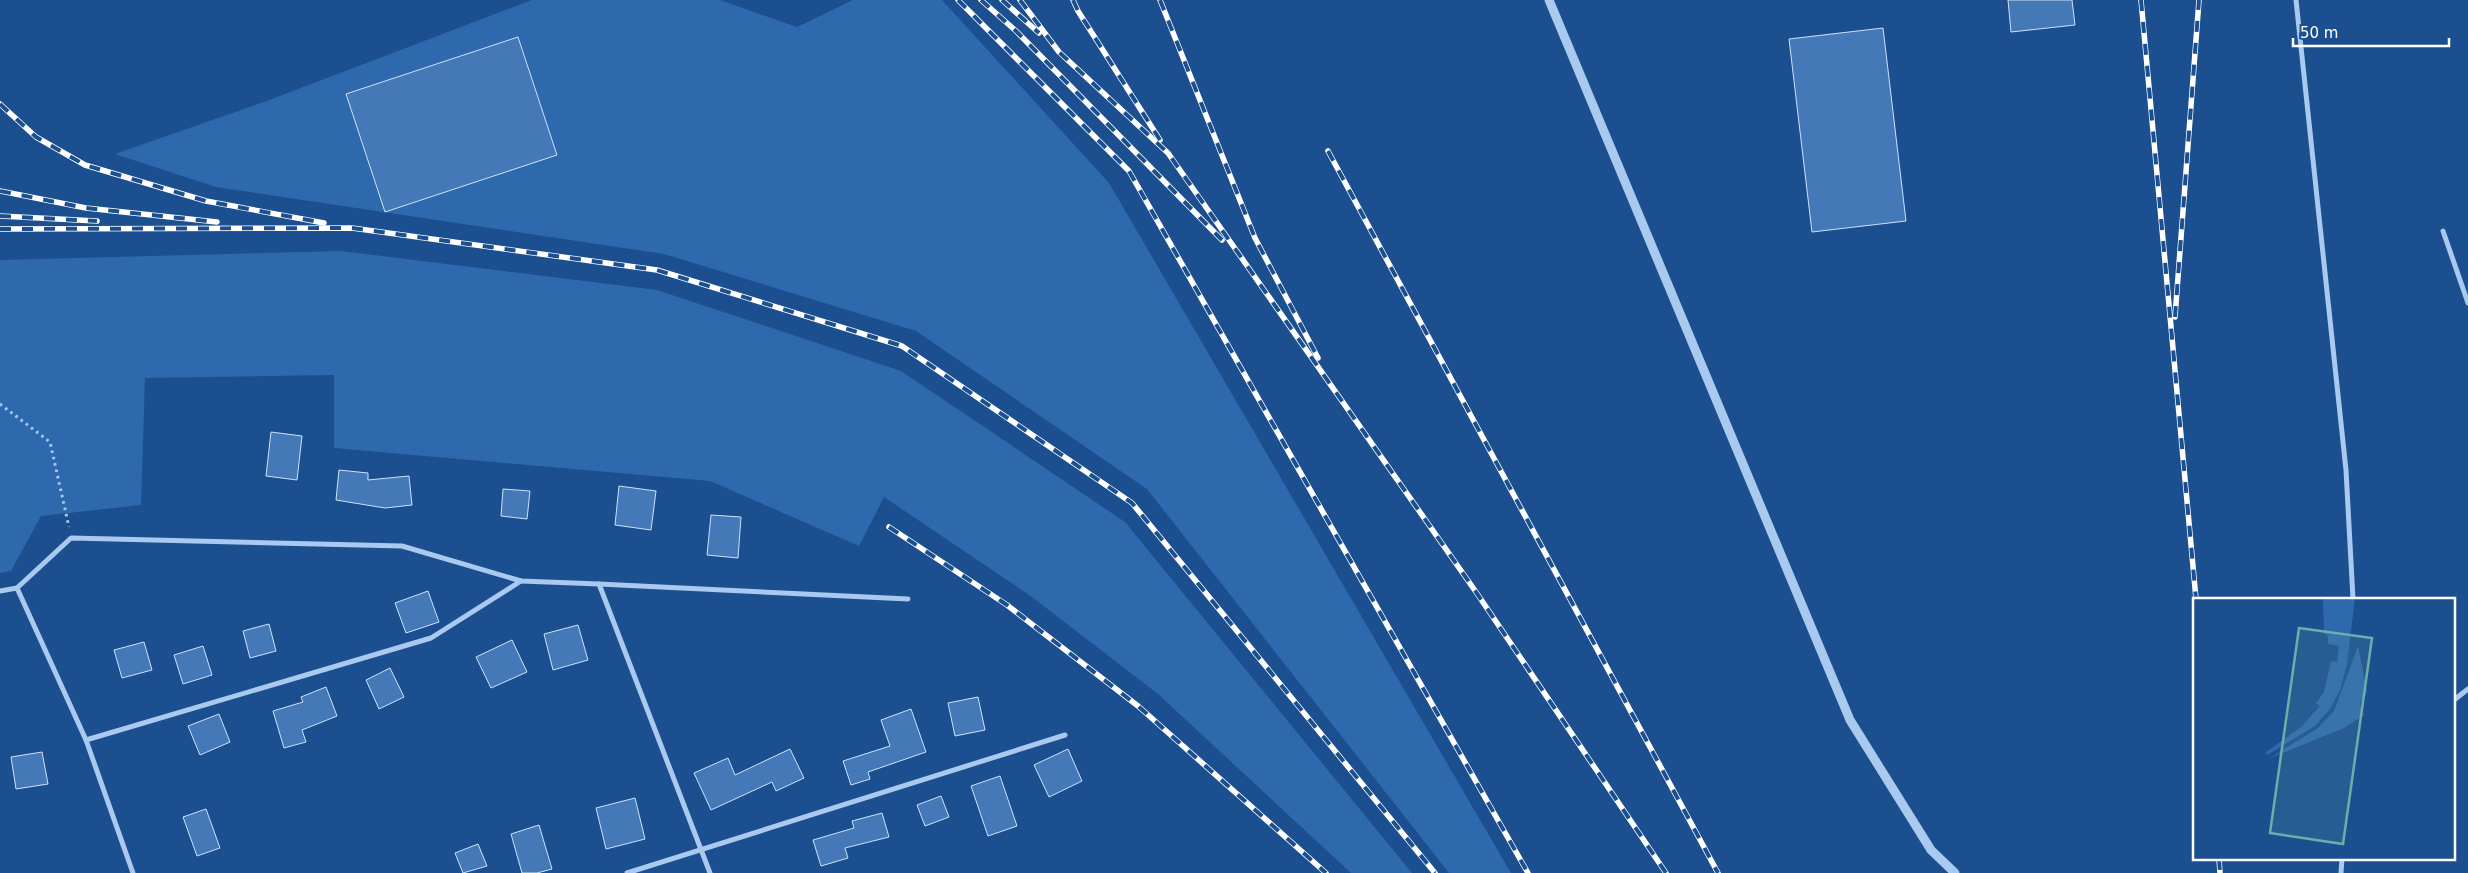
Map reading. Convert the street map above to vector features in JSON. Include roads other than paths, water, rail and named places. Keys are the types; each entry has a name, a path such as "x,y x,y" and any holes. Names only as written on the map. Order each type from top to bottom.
{"street":[{"path":"1549,0 1850,720 1931,850 1955,873"},
{"path":"2296,0 2346,470 2353,598"},
{"path":"2443,231 2468,303"},
{"path":"0,591 17,588 72,538 402,546 521,581 908,599"},
{"path":"86,740 431,638 521,581"},
{"path":"599,584 710,873"},
{"path":"17,588 86,740 133,873"},
{"path":"2456,698 2468,689"},
{"path":"628,873 701,848 1065,735"},
{"path":"2341,873 2342,860"}],"railway":[{"path":"958,0 1129,171 1528,873"},
{"path":"981,0 1016,31 1222,240"},
{"path":"1002,0 1039,33"},
{"path":"1020,0 1059,52 1168,153 1476,592 1666,873"},
{"path":"1073,0 1078,11 1160,140"},
{"path":"1160,0 1255,238 1318,358"},
{"path":"2141,0 2196,598"},
{"path":"2175,317 2199,0"},
{"path":"0,104 36,137 85,165 206,201 324,223"},
{"path":"1328,151 1718,873"},
{"path":"0,191 86,208 217,222"},
{"path":"0,216 97,221"},
{"path":"0,229 352,228 657,270 902,346 1132,503 1435,873"},
{"path":"889,527 1007,605 1138,706 1326,873"},
{"path":"2219,860 2220,873"}]}
